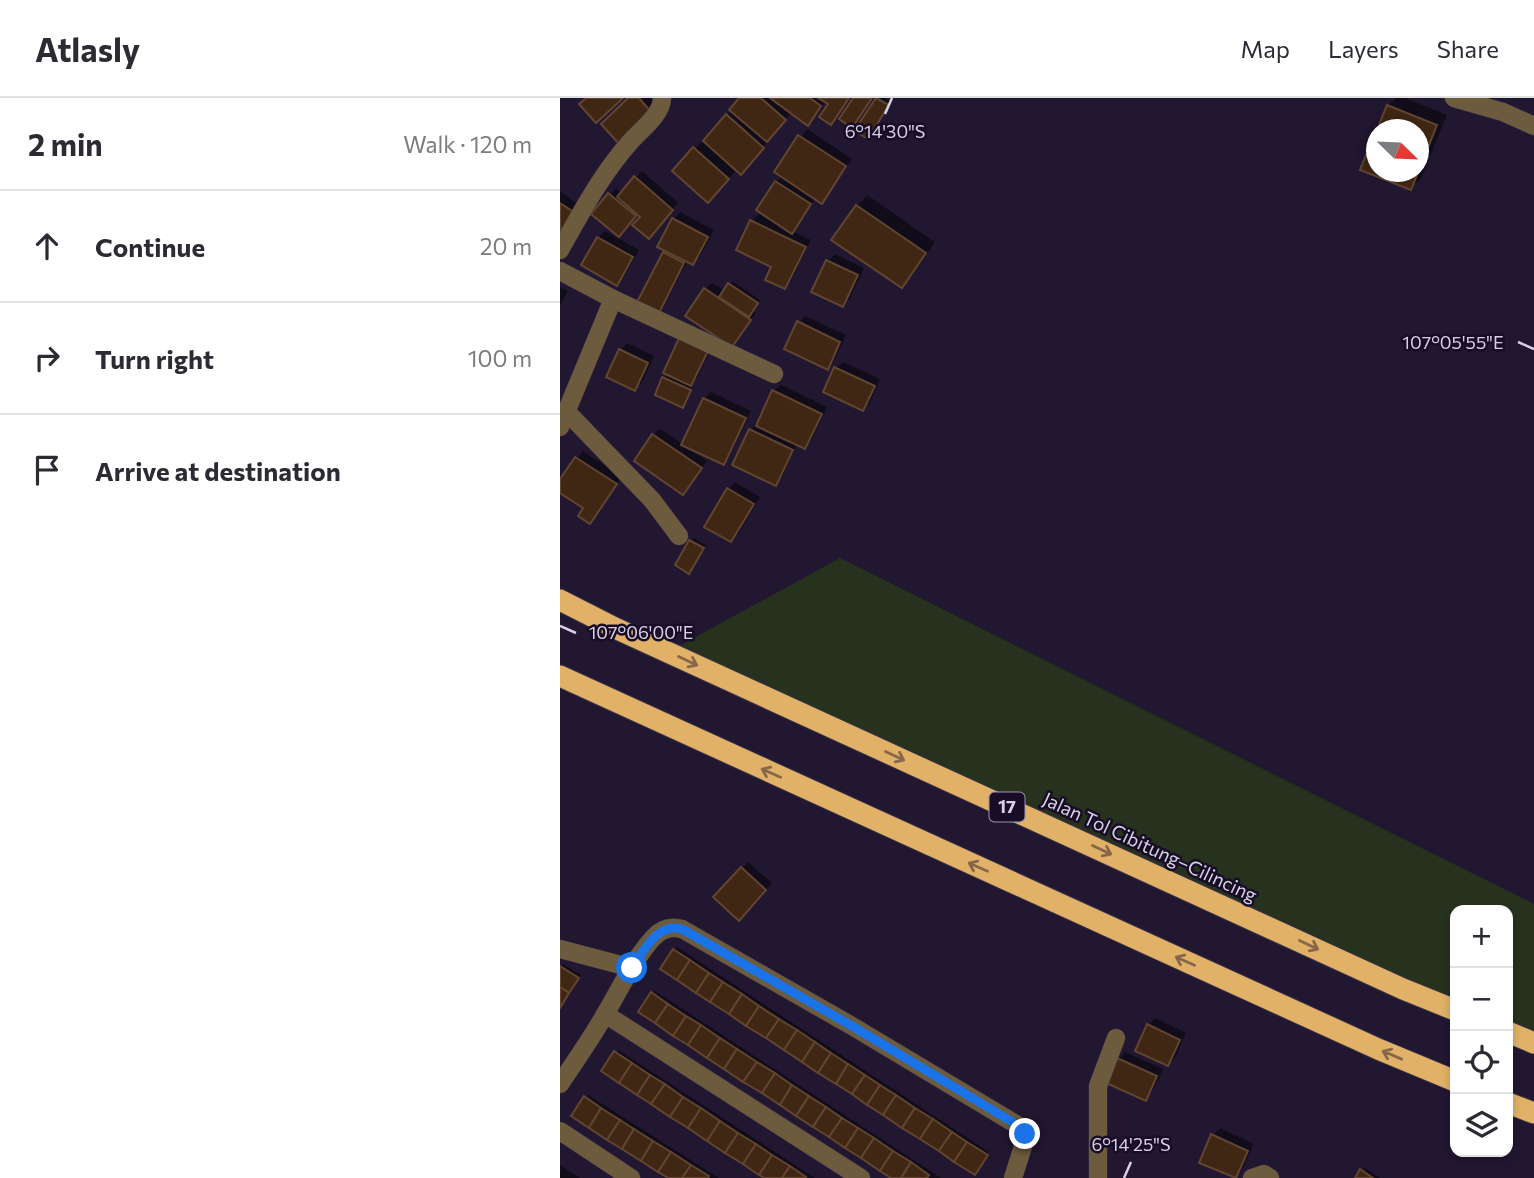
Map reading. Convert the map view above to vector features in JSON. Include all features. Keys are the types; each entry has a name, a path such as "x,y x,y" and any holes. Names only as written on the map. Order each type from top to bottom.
{"highway":[{"name":"Jalan Tol Cibitung–Cilincing","path":"560,600 615,628 1403,989 1450,1008"},
{"path":"560,676 1365,1043 1450,1079"},
{"path":"1513,1034 1534,1043"},
{"path":"1513,1104 1534,1113"}],"street":[{"path":"560,250 596,187 628,143 661,109 662,98"},
{"path":"1454,98 1498,105 1534,126"},
{"path":"560,271 613,299 774,374"},
{"path":"613,299 563,419 652,500 679,536"},
{"path":"560,1084 654,937 664,929 674,927 682,929 852,1026 1019,1126 1025,1134 1024,1148 1013,1178"},
{"path":"560,949 632,968"},
{"path":"606,1014 861,1178"},
{"path":"1098,1178 1098,1086 1116,1038"},
{"path":"560,1131 631,1178"},
{"path":"1252,1178 1264,1174 1270,1178"}],"green space":[{"path":"840,558 1534,904 1534,1039 1513,1030 1513,905 1450,905 1450,1004 668,652"}],"building":[{"path":"586,98 623,98 596,123 579,104"},
{"path":"628,98 639,98 653,114 620,145 601,124"},
{"path":"739,98 761,98 786,120 767,142 729,110"},
{"path":"770,98 810,98 821,106 808,126"},
{"path":"818,98 849,98 831,125 819,117 828,104"},
{"path":"853,98 872,98 852,128 839,119"},
{"path":"876,98 889,105 868,139 854,131"},
{"path":"1387,105 1422,119 1381,119"},
{"path":"726,114 764,148 741,175 703,141"},
{"path":"1429,122 1437,125 1429,145"},
{"path":"798,135 846,166 822,204 774,172"},
{"path":"693,147 729,179 708,203 672,171"},
{"path":"1366,155 1366,172 1360,170"},
{"path":"634,176 673,210 649,239 632,225 640,217 617,197"},
{"path":"775,181 811,204 792,234 756,210"},
{"path":"1391,182 1414,182 1411,190"},
{"path":"608,193 636,216 619,237 591,214"},
{"path":"560,203 578,215 560,240"},
{"path":"856,205 926,253 902,288 831,240"},
{"path":"672,218 708,237 693,265 657,247"},
{"path":"750,220 806,247 785,289 765,280 771,267 736,250"},
{"path":"597,237 633,257 617,286 581,265"},
{"path":"663,252 684,263 658,315 636,304"},
{"path":"826,260 858,275 843,307 811,292"},
{"path":"728,283 758,303 749,317 719,297"},
{"path":"704,288 751,320 732,347 685,316"},
{"path":"797,321 840,342 828,370 784,349"},
{"path":"679,338 708,351 691,386 663,373"},
{"path":"619,349 648,363 635,391 606,377"},
{"path":"834,367 875,386 863,411 823,392"},
{"path":"662,377 691,390 683,408 655,395"},
{"path":"772,390 822,414 805,449 756,426"},
{"path":"703,398 746,418 724,465 681,445"},
{"path":"749,429 793,450 776,486 732,465"},
{"path":"652,434 702,468 683,495 634,461"},
{"path":"575,457 617,484 590,524 578,516 583,508 560,493 560,479"},
{"path":"727,488 754,504 731,542 704,527"},
{"path":"689,540 704,548 689,574 675,565"},
{"path":"741,867 766,890 739,921 713,897"},
{"path":"673,949 690,960 677,980 660,969"},
{"path":"690,960 709,973 696,993 677,980"},
{"path":"560,966 579,978 569,993 560,987"},
{"path":"709,973 723,982 710,1002 696,993"},
{"path":"723,982 742,994 729,1014 710,1002"},
{"path":"560,987 569,993 560,1008"},
{"path":"651,992 668,1004 655,1023 638,1012"},
{"path":"742,994 759,1006 746,1026 729,1014"},
{"path":"668,1004 686,1016 673,1036 655,1023"},
{"path":"759,1006 779,1019 766,1038 746,1026"},
{"path":"686,1016 701,1025 688,1045 673,1036"},
{"path":"779,1019 797,1030 784,1050 766,1038"},
{"path":"1147,1024 1180,1040 1168,1066 1135,1051"},
{"path":"701,1025 720,1038 707,1058 688,1045"},
{"path":"797,1030 815,1042 802,1062 784,1050"},
{"path":"720,1038 737,1049 724,1069 707,1058"},
{"path":"815,1042 831,1053 818,1073 802,1062"},
{"path":"737,1049 757,1062 743,1082 724,1069"},
{"path":"614,1051 632,1063 619,1083 601,1071"},
{"path":"831,1053 848,1064 836,1084 818,1073"},
{"path":"1117,1058 1157,1076 1146,1101 1106,1083"},
{"path":"757,1062 775,1073 762,1093 743,1082"},
{"path":"632,1063 650,1075 637,1095 619,1083"},
{"path":"848,1064 865,1075 852,1094 836,1084"},
{"path":"775,1073 792,1085 780,1105 762,1093"},
{"path":"650,1075 665,1084 651,1104 637,1095"},
{"path":"865,1075 880,1085 867,1105 852,1094"},
{"path":"665,1084 683,1097 670,1117 651,1104"},
{"path":"792,1085 809,1096 796,1116 780,1105"},
{"path":"880,1085 896,1095 883,1115 867,1105"},
{"path":"896,1095 915,1108 902,1128 883,1115"},
{"path":"584,1096 601,1108 589,1128 571,1116"},
{"path":"809,1096 826,1107 813,1127 796,1116"},
{"path":"683,1097 701,1108 688,1128 670,1117"},
{"path":"826,1107 842,1118 829,1137 813,1127"},
{"path":"601,1108 620,1120 607,1140 589,1128"},
{"path":"701,1108 720,1121 707,1141 688,1128"},
{"path":"915,1108 933,1119 920,1139 902,1128"},
{"path":"842,1118 858,1128 845,1148 829,1137"},
{"path":"933,1119 952,1132 939,1151 920,1139"},
{"path":"620,1120 634,1129 622,1149 607,1140"},
{"path":"720,1121 738,1133 725,1153 707,1141"},
{"path":"858,1128 874,1138 861,1158 845,1148"},
{"path":"634,1129 653,1141 641,1161 622,1149"},
{"path":"952,1132 967,1142 954,1162 939,1151"},
{"path":"738,1133 756,1144 743,1164 725,1153"},
{"path":"1211,1134 1248,1151 1236,1178 1199,1163"},
{"path":"874,1138 893,1151 880,1171 861,1158"},
{"path":"653,1141 671,1152 658,1172 641,1161"},
{"path":"967,1142 988,1155 975,1175 954,1162"},
{"path":"756,1144 772,1155 759,1175 743,1164"},
{"path":"893,1151 911,1162 901,1178 891,1178 880,1171"},
{"path":"671,1152 691,1165 682,1178 668,1178 658,1172"},
{"path":"772,1155 790,1166 782,1178 764,1178 759,1175"},
{"path":"911,1162 929,1175 927,1178 901,1178"},
{"path":"691,1165 709,1176 708,1178 682,1178"},
{"path":"790,1166 806,1177 782,1178"},
{"path":"1360,1169 1373,1178 1355,1178"}],"route":[{"path":"632,968 654,937 664,929 682,929 852,1026 1019,1126 1025,1134"}]}
